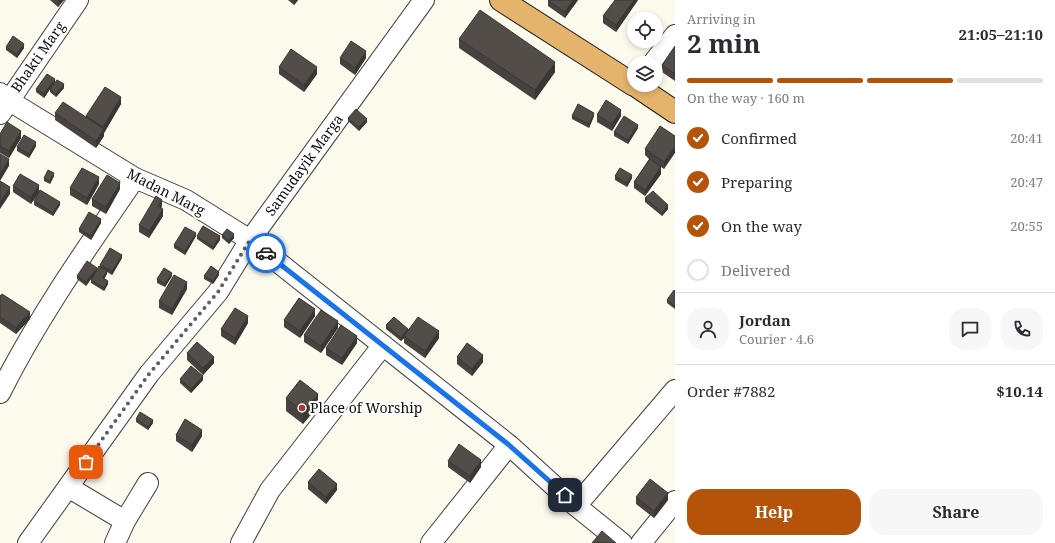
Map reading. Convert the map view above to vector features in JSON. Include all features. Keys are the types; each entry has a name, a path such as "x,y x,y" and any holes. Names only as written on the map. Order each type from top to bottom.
{"highway":[{"path":"501,0 627,80"},
{"path":"645,92 675,112"}],"street":[{"name":"Bhakti Marg","path":"3,102 78,0"},
{"name":"Samudayik Marga","path":"28,543 149,374 218,292 250,240 424,0"},
{"path":"659,56 675,35"},
{"name":"Madan Marg","path":"3,102 135,178 186,200 250,240 509,445 576,506 622,543"},
{"path":"0,393 12,368 71,270 135,178"},
{"path":"241,543 270,490 383,345"},
{"path":"576,506 675,390"},
{"path":"431,543 509,445"},
{"path":"115,543 125,521 148,483"},
{"path":"68,487 125,521"},
{"path":"641,543 675,501"}],"building":[{"path":"548,0 573,0 565,12"},
{"path":"615,0 634,0 616,25 603,16"},
{"path":"480,10 555,62 535,90 459,39"},
{"path":"13,36 24,44 17,54 6,47"},
{"path":"351,41 366,51 355,68 340,58"},
{"path":"675,46 675,74 663,66"},
{"path":"291,49 317,67 304,85 279,67"},
{"path":"47,74 55,79 44,94 36,89"},
{"path":"57,80 64,84 56,94 50,89"},
{"path":"105,87 121,97 103,127 86,116"},
{"path":"606,100 621,110 612,124 597,115"},
{"path":"63,102 104,129 96,141 55,113"},
{"path":"578,104 594,113 589,124 572,116"},
{"path":"356,109 367,119 359,127 348,118"},
{"path":"624,116 638,125 628,140 614,132"},
{"path":"7,122 21,131 9,151 0,146 0,134"},
{"path":"660,126 675,136 675,146 664,162 645,149"},
{"path":"24,135 36,142 29,154 17,147"},
{"path":"0,154 9,159 0,174"},
{"path":"650,159 661,167 645,190 634,182"},
{"path":"82,168 99,177 87,198 70,188"},
{"path":"620,168 632,175 627,183 615,176"},
{"path":"48,170 54,173 50,181 44,178"},
{"path":"20,174 39,185 31,197 13,186"},
{"path":"107,175 120,183 106,207 92,199"},
{"path":"0,181 10,187 0,202"},
{"path":"40,190 60,202 53,213 34,201"},
{"path":"653,191 668,205 662,213 645,198"},
{"path":"156,196 162,200 158,206 163,209 149,231 139,225"},
{"path":"89,212 101,219 91,236 79,229"},
{"path":"203,226 220,236 213,247 197,236"},
{"path":"185,227 196,233 185,251 174,245"},
{"path":"227,229 234,234 229,241 222,235"},
{"path":"110,248 122,255 112,271 100,265"},
{"path":"87,261 97,268 86,282 77,276"},
{"path":"99,266 107,271 103,278 108,281 104,288 91,280"},
{"path":"211,266 219,272 213,281 204,276"},
{"path":"164,268 172,273 165,284 157,279"},
{"path":"174,275 187,282 172,309 159,301"},
{"path":"674,290 675,291 675,306 667,300"},
{"path":"2,294 30,312 16,328 0,317 0,296"},
{"path":"299,298 315,309 300,331 284,320"},
{"path":"235,308 248,316 235,338 221,329"},
{"path":"321,310 338,321 321,346 304,335"},
{"path":"394,317 408,329 401,338 386,325"},
{"path":"418,317 439,331 425,351 404,336"},
{"path":"341,325 357,336 342,358 326,348"},
{"path":"197,342 214,357 203,368 187,353"},
{"path":"467,343 483,355 472,369 457,357"},
{"path":"191,366 203,376 191,389 180,379"},
{"path":"300,380 318,394 303,412 286,398"},
{"path":"140,412 153,420 148,427 136,419"},
{"path":"185,419 202,430 192,445 176,435"},
{"path":"459,444 481,460 470,476 448,461"},
{"path":"319,469 337,484 326,497 308,482"},
{"path":"650,479 668,493 654,511 636,497"},
{"path":"602,531 616,543 592,543"}],"way so far":[{"path":"86,462 149,374 218,292 250,240 266,253"}],"place":[{"name":"Place of Worship","path":"302,408"}],"route":[{"path":"266,253 509,445 565,495"}]}
